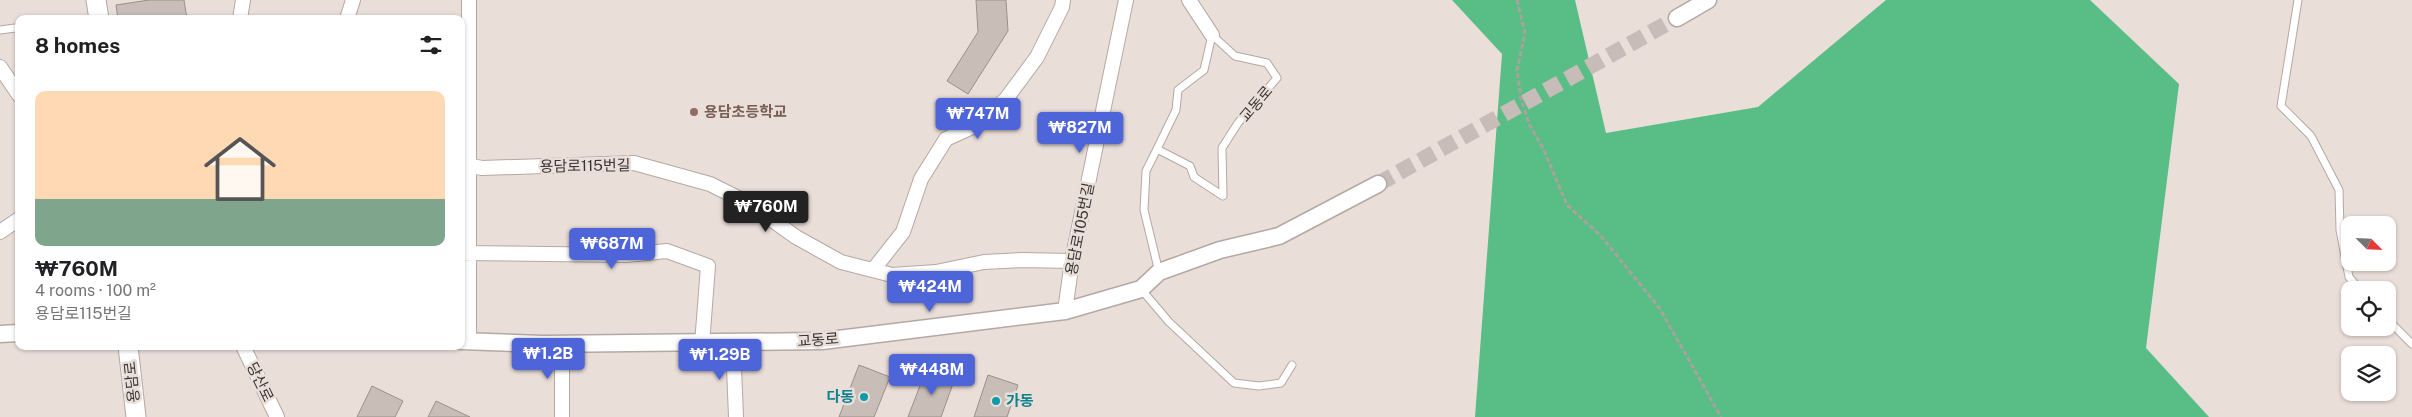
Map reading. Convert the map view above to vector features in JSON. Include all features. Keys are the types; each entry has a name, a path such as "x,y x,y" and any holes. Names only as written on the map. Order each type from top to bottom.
{"main road":[{"path":"96,0 98,15"},
{"name":"용담로","path":"128,350 134,414"}],"street":[{"path":"241,15 243,0"},
{"path":"348,15 353,0"},
{"path":"465,341 465,165 469,0"},
{"path":"873,270 903,232 921,178 946,139 979,124 1006,99 1038,57 1062,7 1062,0"},
{"name":"용담로105번길","path":"1065,311 1072,261 1126,0"},
{"path":"1189,0 1212,35"},
{"path":"1678,18 1708,0"},
{"path":"0,67 15,89"},
{"name":"용담로115번길","path":"465,165 482,168 634,164 710,184 750,204 796,237 841,262 892,275 936,272 984,262 1022,260 1072,261"},
{"name":"교동로","path":"465,341 562,344 702,344 822,341 1065,311 1140,289 1158,272 1220,250 1279,236 1378,184"},
{"path":"2,225 15,220"},
{"path":"465,253 626,255 667,251 708,266 702,344"},
{"path":"0,334 15,333"},
{"path":"733,343 736,417"},
{"path":"562,344 562,417"},
{"name":"당산로","path":"245,350 278,417"}],"lane":[{"path":"2298,0 2281,106 2311,136 2339,190 2340,230 2349,277 2352,281"},
{"path":"0,30 15,28"},
{"name":"교동로","path":"1157,149 1190,166 1194,177 1223,196 1222,148 1238,123 1277,78 1266,63 1235,56 1212,35"},
{"path":"1158,272 1144,210 1146,171 1176,110 1178,90 1204,70 1212,35"},
{"path":"1140,289 1169,322 1234,384 1259,386 1281,383 1292,365"},
{"path":"2396,328 2412,344"}],"path":[{"path":"1517,0 1524,33 1517,70 1521,99 1530,124 1543,148 1567,205 1601,236 1660,309 1720,417"}],"green space":[{"path":"1452,0 1575,0 1606,133 1758,107 1886,0 2090,0 2179,84 2146,348 2209,417 1475,417 1502,54"}],"building":[{"path":"149,0 184,0 186,15 117,15 116,5"},
{"path":"976,0 1006,0 1008,31 968,94 947,81 978,32"},
{"name":"다동","path":"859,365 890,377 874,417 839,417"},
{"path":"926,370 954,381 941,417 908,417"},
{"name":"가동","path":"988,375 1018,385 1007,417 974,417"},
{"path":"372,386 403,401 395,417 357,417"},
{"path":"436,401 470,417 428,417"}],"tunnel":[{"path":"1378,184 1677,18"}],"place":[{"name":"용담초등학교","path":"694,112"},
{"name":"다동","path":"864,397"},
{"name":"가동","path":"996,401"}]}
